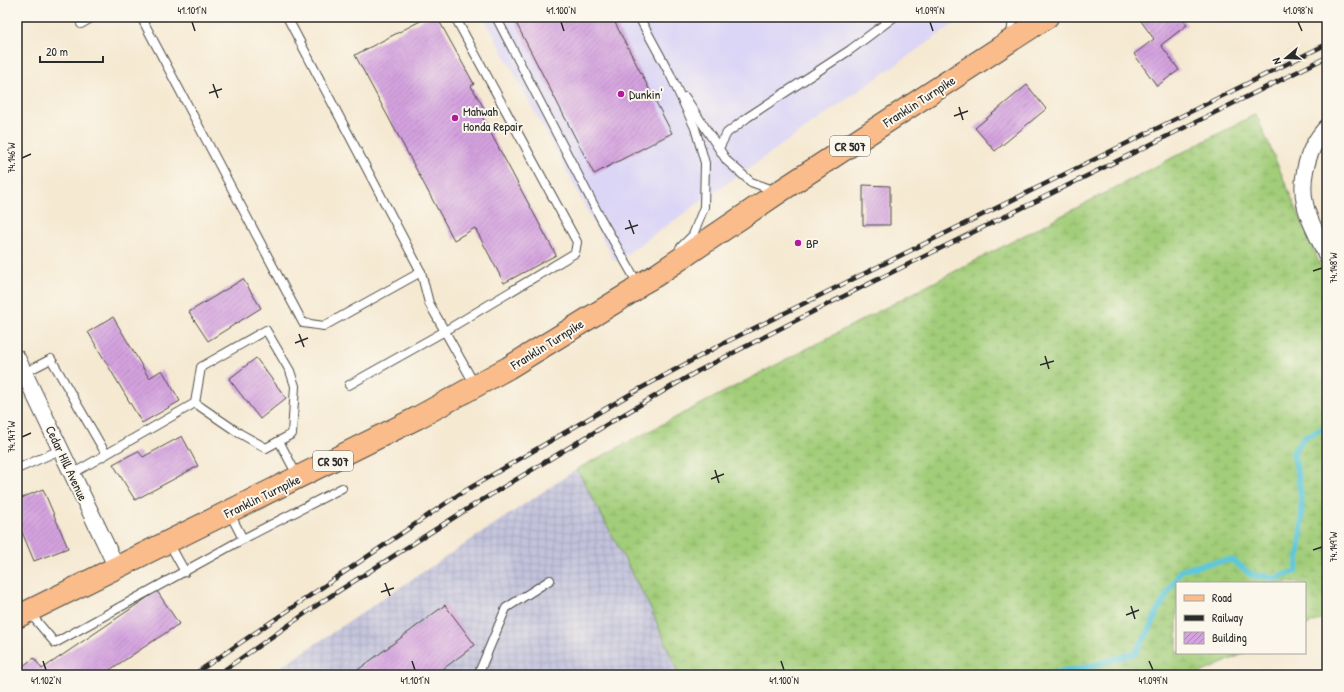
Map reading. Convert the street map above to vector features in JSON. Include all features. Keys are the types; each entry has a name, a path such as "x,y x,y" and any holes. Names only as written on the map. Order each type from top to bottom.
{"main road":[{"name":"Franklin Turnpike","path":"23,614 417,418 508,368 633,291 647,280 779,192 1047,17"}],"street":[{"path":"1327,128 1320,134 1310,153 1304,175 1304,196 1308,216 1327,256"},
{"name":"Cedar Hill Avenue","path":"17,358 117,568"}],"lane":[{"path":"81,24 93,17"},
{"path":"141,17 303,323 324,326 421,272"},
{"path":"287,17 421,272 429,303 476,386"},
{"path":"349,385 445,331 575,253 577,242 455,17"},
{"path":"496,17 597,212 647,280 693,235 704,207 705,164 696,128 640,17"},
{"path":"719,148 727,133 741,122 850,50 894,17"},
{"path":"1011,41 1013,17"},
{"path":"670,74 727,161 751,182 779,192"},
{"path":"266,330 290,371 295,386 292,434 266,448 239,434 195,403 201,367 266,330"},
{"path":"24,374 51,359 106,454"},
{"path":"72,474 195,403"},
{"path":"280,441 298,478"},
{"path":"17,469 60,450"},
{"path":"23,614 55,644 243,539 342,488"},
{"path":"229,512 243,539"},
{"path":"169,542 185,572"},
{"path":"478,675 506,608 550,580"}],"shaded area":[{"path":"484,17 964,17 615,262"},
{"path":"577,469 651,609 679,675 269,675"}],"green space":[{"path":"1256,114 1327,281 1327,616 1306,626 1306,582 1176,582 1176,654 1243,654 1196,675 679,675 651,609 577,469"}],"building":[{"path":"428,17 437,17 474,84 471,86 484,108 479,111 556,255 504,283 475,228 454,240 355,55"},
{"path":"513,17 612,17 672,133 594,174"},
{"path":"1138,17 1181,17 1187,25 1161,45 1179,70 1157,86 1134,54 1154,39"},
{"path":"1027,85 1046,109 995,151 975,128"},
{"path":"863,185 890,186 890,225 863,225"},
{"path":"243,279 261,308 208,341 189,312"},
{"path":"113,317 149,378 162,370 180,401 142,423 88,332"},
{"path":"256,358 286,398 260,419 229,379"},
{"path":"182,436 198,466 135,500 113,464 138,451 143,457"},
{"path":"43,489 68,548 34,561 17,520 17,500"},
{"path":"157,591 179,624 102,675 17,675 17,670 34,658 42,669"},
{"path":"445,605 475,645 435,675 351,675"}],"waterway":[{"path":"1045,675 1081,669 1135,653 1149,631 1157,612 1181,570 1210,563 1232,560 1252,575 1277,578 1296,571 1301,540 1302,509 1299,480 1293,453 1304,437 1327,427"}],"railway":[{"path":"193,675 458,495 634,392 724,343 1327,44"},
{"path":"217,675 326,599 469,508 698,371 828,304 1327,57"}],"place":[{"name":"Dunkin'","path":"621,94"},
{"name":"Mahwah Honda Repair","path":"455,118"},
{"name":"BP","path":"798,243"}]}
